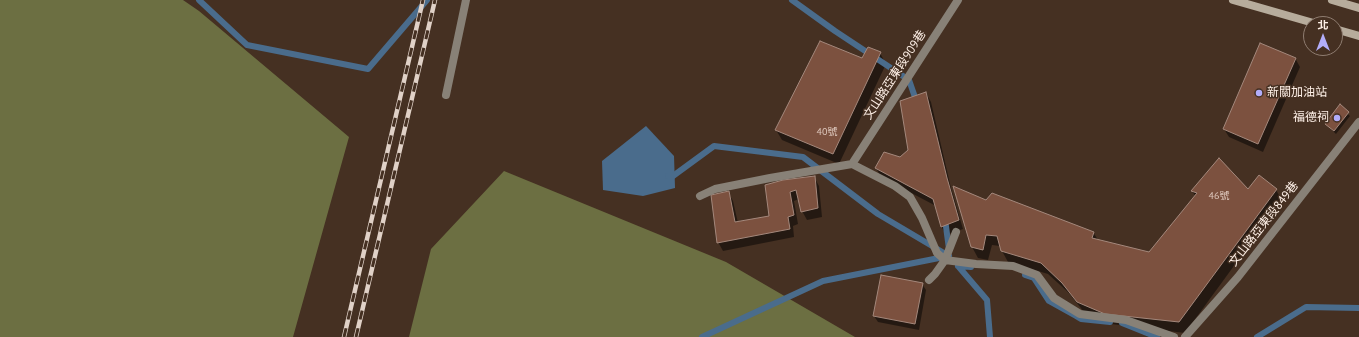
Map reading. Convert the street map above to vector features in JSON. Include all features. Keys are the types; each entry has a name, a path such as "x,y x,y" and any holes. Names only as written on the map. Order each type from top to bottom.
{"main road":[{"path":"1233,0 1303,20"},
{"path":"1332,0 1359,8"},
{"path":"1343,31 1359,36"}],"street":[{"path":"446,94 466,0"},
{"name":"文山路亞東段909巷","path":"852,164 958,0"},
{"name":"文山路亞東段849巷","path":"1185,337 1238,277 1359,122"},
{"path":"700,196 715,189 852,164 895,186 910,197 922,218 937,253 945,260 976,264 1013,266 1036,275 1054,298 1080,314 1126,320 1174,337"},
{"path":"929,280 945,260 956,232"}],"green space":[{"path":"0,0 183,0 199,11 349,137 293,337 0,337"},
{"path":"504,171 726,262 855,337 409,337 431,249"}],"water":[{"path":"646,126 674,156 675,188 643,196 603,190 602,161"}],"building":[{"path":"820,41 862,58 868,47 881,52 833,154 775,130"},
{"name":"新關加油站","path":"1260,43 1296,58 1258,144 1223,129"},
{"path":"926,92 959,220 941,227 933,199 875,168 884,152 900,157 908,150 900,101"},
{"name":"福德祠","path":"1340,104 1349,112 1334,131 1325,124"},
{"path":"1219,158 1248,189 1259,175 1277,189 1179,322 1105,314 1077,302 1062,283 1041,263 1001,251 997,236 986,235 983,250 971,247 953,186 986,200 992,193 1094,232 1092,238 1149,252 1197,193 1191,191"},
{"path":"815,176 818,208 801,212 796,190 790,192 794,215 788,217 790,229 717,243 711,195 729,191 735,222 769,216 765,185 783,180"},
{"path":"881,275 923,283 915,324 873,316"}],"waterway":[{"path":"199,0 247,45 368,69 427,0"},
{"path":"792,0 835,31 909,80 917,103"},
{"path":"668,176 673,176 714,146 803,157 878,214 949,256"},
{"path":"945,219 949,249"},
{"path":"702,337 823,281 944,257"},
{"path":"958,266 971,267"},
{"path":"958,266 987,300 990,337"},
{"path":"1025,275 1034,278 1049,301 1081,319 1110,322"},
{"path":"1257,337 1306,307 1359,308"},
{"path":"1122,323 1157,337"}],"railway":[{"path":"344,337 423,0"},
{"path":"356,337 435,0"}],"place":[{"name":"新關加油站","path":"1259,93"},
{"name":"福德祠","path":"1337,118"}]}
